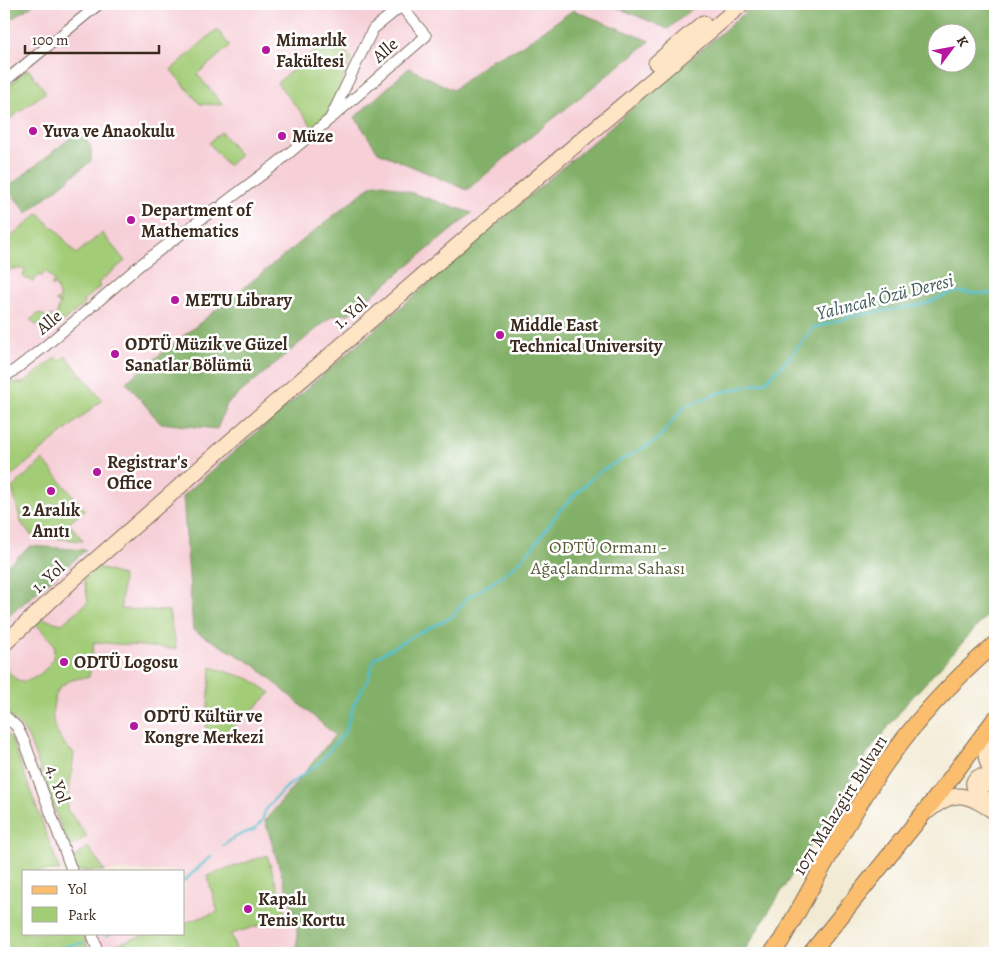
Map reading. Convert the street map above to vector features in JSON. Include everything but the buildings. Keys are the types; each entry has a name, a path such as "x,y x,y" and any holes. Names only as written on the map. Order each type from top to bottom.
{"main road":[{"name":"1. Yol","path":"681,49 726,4"},
{"name":"1. Yol","path":"4,629 109,542 170,495 228,437 681,49 742,4"},
{"name":"1. Yol","path":"4,644 109,542"},
{"name":"1071 Malazgirt Bulvarı","path":"772,953 781,941 881,770 940,696 995,644"},
{"path":"990,725 984,752 987,763 995,777"},
{"path":"811,953 919,818 990,725"},
{"path":"995,786 978,777 975,778 973,784 974,788 995,810"},
{"path":"919,818 938,803 962,795 971,797 995,810"}],"street":[{"path":"4,82 99,4"},
{"name":"Alle","path":"4,378 43,348 140,266 276,164 332,117 426,36 402,5 373,29 332,117"},
{"name":"4. Yol","path":"4,716 17,727 25,743 72,870"},
{"path":"92,934 98,953"}],"shaded area":[{"name":"ODTÜ Ormanı - Ağaçlandırma Sahası","path":"4,4 995,4 995,607 906,704 867,754 743,953 4,953"}],"green space":[{"path":"13,4 34,4 4,24 4,10"},
{"path":"609,4 698,4 668,29"},
{"name":"ODTÜ Ormanı - Ağaçlandırma Sahası","path":"755,4 995,4 995,607 906,704 867,754 743,953 297,953 297,924 265,821 335,735 253,664 193,630 183,496 543,184"},
{"path":"573,10 650,41 467,190 378,152 355,117 409,68 453,90 492,59 517,49"},
{"path":"217,29 230,46 197,74 223,105 200,104 171,70"},
{"path":"333,36 352,59 326,115 313,127 277,83"},
{"path":"28,69 46,92 4,123 4,90"},
{"path":"79,131 91,147 91,161 27,213 7,188"},
{"path":"221,132 240,155 228,166 209,143"},
{"path":"382,183 472,213 349,314 332,316 227,404 217,429 160,423 126,382 372,185"},
{"path":"39,213 52,228 54,227 76,254 102,233 125,261 98,283 100,287 83,301 85,304 58,325 55,321 50,326 47,322 40,327 30,320 39,313 49,318 51,315 56,317 60,302 56,302 56,300 60,299 56,285 51,285 55,282 46,271 33,282 23,277 25,269 11,269 4,274 4,243"},
{"path":"66,356 102,400 4,482 4,382 9,378 14,383 24,383 56,357 59,361"},
{"path":"43,460 85,510 69,523 83,541 32,536 21,523 12,488"},
{"path":"31,546 86,550 4,620 4,568"},
{"path":"97,567 123,576 121,609 169,611 176,649 94,642 89,677 69,681 57,692 53,709 54,724 63,743 74,753 67,809 87,836 69,849 29,739 23,729 4,710 4,666 14,678 23,681 38,676 50,664 53,658 54,644 35,623 40,618 62,624 88,602 84,579"},
{"path":"211,667 250,679 271,693 218,741 205,742"},
{"path":"4,731 11,738 60,870 22,870 22,934 83,934 89,953 4,953"},
{"path":"88,847 104,870 76,870 72,859"},
{"path":"267,855 287,917 231,934 237,953 102,953 101,949 148,934 185,934 185,923 218,912 207,876"}],"waterway":[{"name":"Yalıncak Özü Deresi","path":"223,846 233,838 255,829 262,821 265,811 275,798 319,763 345,732 354,704 368,679 375,658 413,636 452,617 467,598 492,583 516,565 533,547 560,510 597,473 656,441 684,407 719,393 765,382 789,358 813,328 854,316 924,304 954,292 989,294 995,292"},
{"name":"Yalıncak Özü Deresi","path":"185,880 211,856"},
{"name":"Yalıncak Özü Deresi","path":"41,953 82,943"}],"place":[{"name":"Mimarlık Fakültesi","path":"266,50"},
{"name":"Yuva ve Anaokulu","path":"33,131"},
{"name":"Müze","path":"282,136"},
{"name":"Department of Mathematics","path":"131,220"},
{"name":"METU Library","path":"175,300"},
{"name":"Middle East Technical University","path":"500,335"},
{"name":"ODTÜ Müzik ve Güzel Sanatlar Bölümü","path":"115,354"},
{"name":"Registrar's Office","path":"97,472"},
{"name":"2 Aralık Anıtı","path":"51,491"},
{"name":"ODTÜ Logosu","path":"64,662"},
{"name":"ODTÜ Kültür ve Kongre Merkezi","path":"134,726"},
{"name":"Kapalı Tenis Kortu","path":"248,909"}]}
